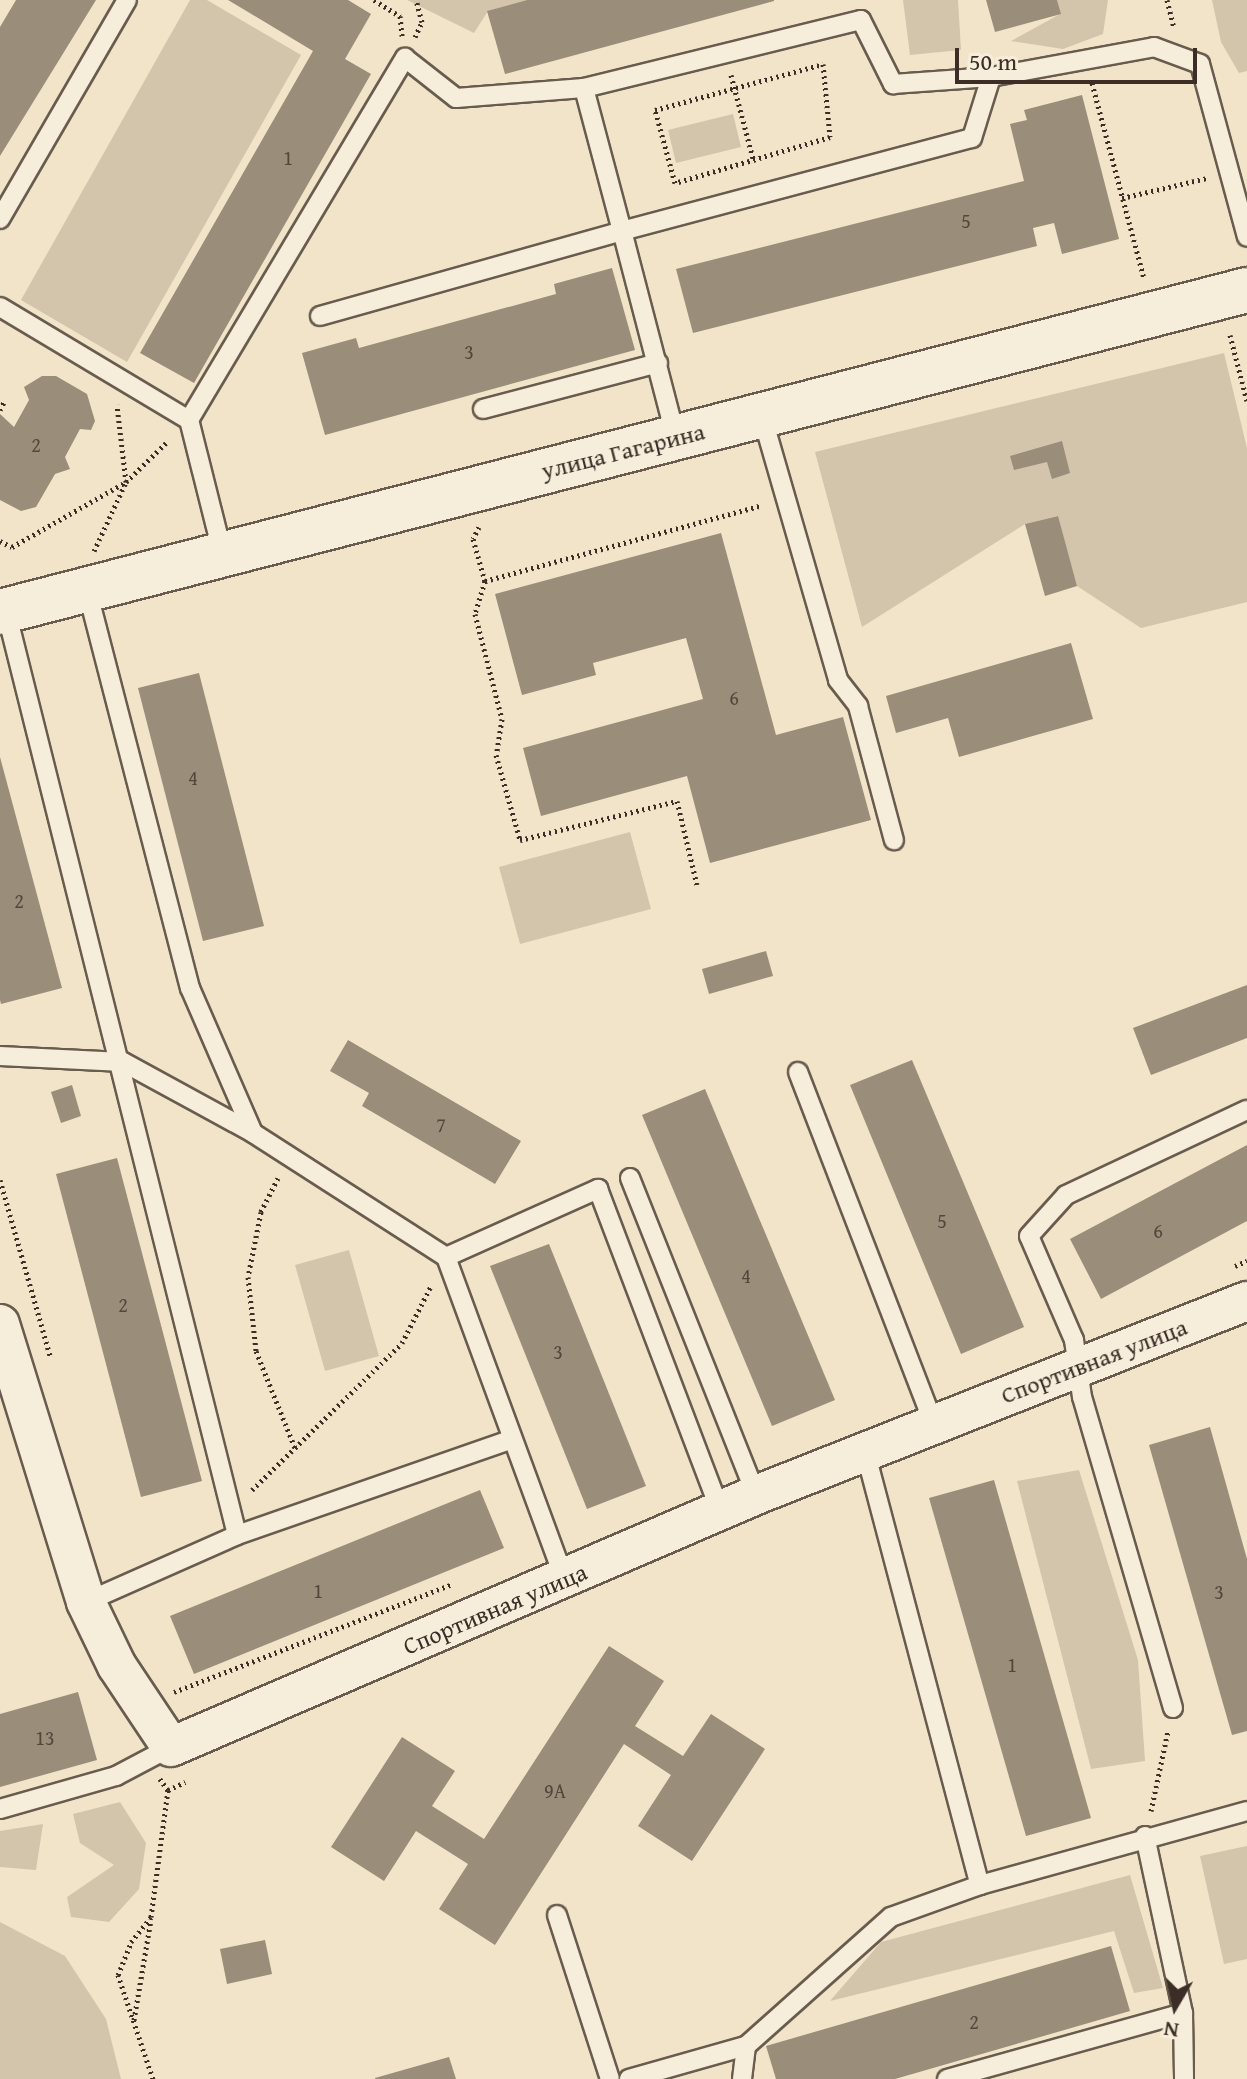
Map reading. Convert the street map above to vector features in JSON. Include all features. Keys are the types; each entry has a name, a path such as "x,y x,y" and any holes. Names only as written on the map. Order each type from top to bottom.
{"street":[{"name":"улица Гагарина","path":"3,612 90,571 223,555 1247,290"},
{"name":"Спортивная улица","path":"171,1747 565,1580 756,1495 933,1422 1247,1301"},
{"path":"0,1324 86,1602 117,1666 171,1747"}],"lane":[{"path":"0,219 127,0"},
{"path":"183,426 405,58 456,98 584,88 861,20 893,84 991,77 1154,47 1200,64 1247,237"},
{"path":"320,316 622,231 972,138 991,77"},
{"path":"584,88 676,438"},
{"path":"0,307 183,426 223,555"},
{"path":"483,409 658,363"},
{"path":"762,416 838,680 858,706 894,840"},
{"path":"90,571 190,988 253,1133"},
{"path":"3,612 123,1062 237,1535"},
{"path":"0,1056 123,1062 253,1133 446,1257 510,1440 565,1580"},
{"path":"798,1072 933,1422"},
{"path":"1173,1708 1077,1368 1074,1340 1029,1236 1066,1195 1247,1110"},
{"path":"630,1178 756,1495"},
{"path":"446,1257 598,1189 720,1510"},
{"path":"86,1602 237,1535 510,1440"},
{"path":"865,1451 980,1885"},
{"path":"0,1809 116,1776 171,1747"},
{"path":"629,2079 746,2046 891,1917 980,1885 1145,1836 1247,1811"},
{"path":"1145,1836 1183,2013 1184,2079"},
{"path":"557,1915 610,2079"},
{"path":"947,2079 1183,2013"},
{"path":"742,2079 746,2046"}],"path":[{"path":"374,0 400,16 405,58"},
{"path":"405,58 422,22 416,0"},
{"path":"1086,60 1144,280"},
{"path":"823,64 830,137 675,183 655,110 735,88 823,64"},
{"path":"729,68 762,194"},
{"path":"1122,198 1229,174"},
{"path":"1230,335 1247,401"},
{"path":"90,571 126,482 116,395"},
{"path":"0,410 4,402"},
{"path":"0,541 12,547 126,482 183,426"},
{"path":"485,581 784,499"},
{"path":"479,526 473,539 485,581 475,614 502,719 496,755 520,840 677,801 697,885"},
{"path":"289,1156 261,1212 248,1277 256,1351 295,1448"},
{"path":"231,1510 402,1343 446,1257"},
{"path":"1145,1836 1173,1708"},
{"path":"134,2021 168,1790"},
{"path":"151,1917 131,1942 118,1975 153,2079"}],"shaded area":[{"path":"190,0 207,0 301,55 127,362 21,300"},
{"path":"407,0 527,0 488,11 474,33"},
{"path":"903,0 958,0 961,50 910,55"},
{"path":"1057,0 1108,0 1103,34 1063,49 1011,41 1060,14"},
{"path":"1212,0 1247,0 1247,71 1239,73 1221,42"},
{"path":"733,114 741,147 676,163 668,130"},
{"path":"1224,353 1247,448 1247,602 1141,628 1077,586 1057,516 1025,524 862,627 815,452"},
{"path":"630,832 651,909 520,944 499,867"},
{"path":"349,1250 379,1356 325,1371 295,1265"},
{"path":"1079,1470 1138,1660 1145,1761 1091,1769 1017,1481"},
{"path":"120,1802 146,1843 139,1889 109,1922 71,1917 67,1897 114,1865 80,1843 73,1814"},
{"path":"43,1824 36,1870 0,1867 0,1831"},
{"path":"1247,1846 1247,1959 1224,1964 1200,1856"},
{"path":"1130,1875 1163,1988 1134,1993 1114,1931 830,2001 881,1942"},
{"path":"0,1922 65,1956 106,2019 121,2079 0,2079"}],"building":[{"path":"16,0 96,0 0,156 0,27"},
{"path":"228,0 348,0 371,14 345,59 371,74 194,383 140,353 313,51"},
{"path":"527,0 774,1 505,74 487,11"},
{"path":"986,0 1057,0 1061,14 995,32"},
{"path":"1082,95 1119,239 1062,254 1054,223 1033,228 1037,246 693,333 676,269 1024,181 1010,124 1027,120 1024,110"},
{"path":"612,268 635,350 325,435 302,353 356,338 359,348 556,294 554,284"},
{"path":"42,376 56,376 87,394 95,421 91,430 80,429 65,457 70,469 55,474 36,507 21,511 0,500 0,414 14,427 29,400 24,387"},
{"path":"1062,441 1070,473 1052,479 1047,462 1014,470 1010,456"},
{"path":"1058,516 1077,586 1045,596 1025,524"},
{"path":"721,533 776,735 843,717 871,820 710,863 687,776 541,816 523,748 703,699 686,638 593,663 596,675 522,695 495,594"},
{"path":"1071,643 1093,719 959,757 948,718 896,733 886,696"},
{"path":"199,673 264,926 203,941 138,688"},
{"path":"0,757 62,988 1,1004 0,1000"},
{"path":"766,951 773,976 709,994 702,969"},
{"path":"1247,985 1247,1038 1151,1075 1133,1028"},
{"path":"348,1040 521,1141 495,1184 362,1106 369,1093 330,1071"},
{"path":"912,1060 1024,1327 961,1354 850,1085"},
{"path":"72,1085 81,1116 61,1123 51,1092"},
{"path":"705,1089 835,1400 772,1426 642,1115"},
{"path":"1247,1145 1247,1221 1101,1299 1070,1239"},
{"path":"117,1158 202,1481 141,1497 56,1174"},
{"path":"549,1244 646,1486 587,1509 490,1266"},
{"path":"1210,1427 1247,1559 1247,1731 1232,1735 1149,1445"},
{"path":"994,1480 1091,1818 1026,1836 929,1498"},
{"path":"480,1490 504,1548 194,1674 170,1616"},
{"path":"609,1646 664,1681 635,1726 683,1756 711,1714 765,1749 692,1861 638,1826 671,1775 624,1744 495,1945 439,1909 468,1864 416,1831 384,1881 331,1847 402,1737 455,1771 432,1806 484,1839"},
{"path":"78,1692 97,1760 0,1787 0,1714"},
{"path":"265,1940 272,1974 227,1984 220,1949"},
{"path":"1111,1946 1130,2011 895,2079 776,2079 766,2046"},
{"path":"449,2057 456,2079 375,2079 375,2078"}]}
